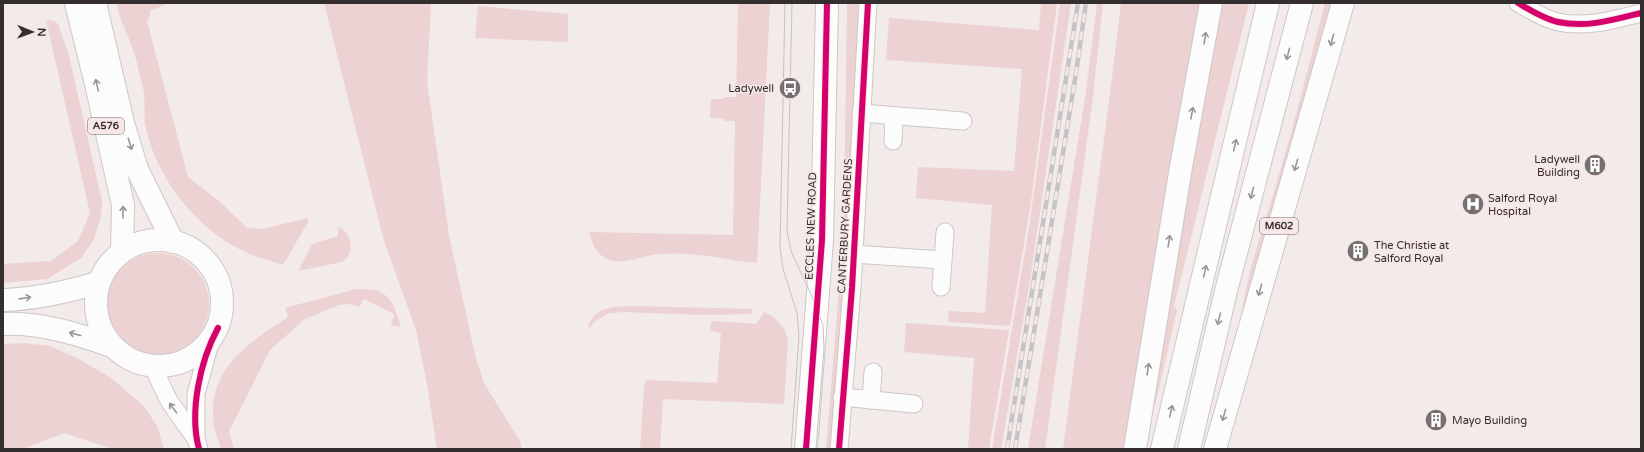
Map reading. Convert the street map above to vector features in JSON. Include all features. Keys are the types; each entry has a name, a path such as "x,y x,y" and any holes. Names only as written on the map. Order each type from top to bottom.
{"main road":[{"name":"A576","path":"76,3 123,205 122,251"},
{"name":"A576","path":"95,3 123,123 137,169 173,242"},
{"name":"ECCLES NEW ROAD","path":"806,449 818,311 822,240 827,3"},
{"path":"1135,449 1181,167 1211,3"},
{"path":"1162,449 1268,3"},
{"name":"M602","path":"1189,449 1228,283 1302,3"},
{"name":"M602","path":"1215,449 1343,3"},
{"path":"155,240 173,242 188,247 204,257 214,271 220,288 222,308 218,328 210,343 191,360 172,367 134,361 116,350 103,334 96,319 94,300 97,283 108,265 122,251 138,244 155,240"},
{"path":"3,300 75,290 97,283"},
{"path":"3,324 37,325 74,334 112,346"}],"street":[{"name":"CANTERBURY GARDENS","path":"839,449 853,254 868,3"},
{"path":"1518,3 1556,21 1582,25 1606,22 1641,13"},
{"path":"861,113 963,121"},
{"path":"893,141 894,116"},
{"path":"941,287 945,232"},
{"path":"853,254 943,260"},
{"path":"198,444 196,394 210,343"},
{"path":"152,365 169,401 198,444"},
{"path":"871,400 873,372"},
{"path":"842,397 914,404"}],"shaded area":[{"path":"116,3 169,3 150,11 150,17 147,21 188,177 219,201 247,228 262,229 308,218 308,222 283,265 243,251 225,241 193,214 179,198 167,180 157,162 150,142 145,123 143,89 135,55"},
{"path":"324,3 431,3 427,82 449,235 475,355 484,383 521,443 521,449 437,449 427,384 416,330 384,241"},
{"path":"738,3 770,3 757,263 708,256 671,253 653,255 628,261 610,260 602,256 596,249 589,232 733,235 735,121 710,118 711,99 736,97"},
{"path":"847,3 862,3 847,282 839,281 844,214"},
{"path":"1041,3 1057,3 1030,208 1010,326 948,322 949,311 985,313 992,205 916,198 918,167 1014,171 1022,69 886,60 889,18 1039,30"},
{"path":"1060,3 1071,3 1030,280 1001,449 992,449 1030,221"},
{"path":"1097,3 1103,3 1093,97 1045,449 1028,449 1085,98"},
{"path":"1121,3 1200,3 1124,449 1063,449 1112,78"},
{"path":"1220,3 1249,3 1174,306 1177,310 1155,405 1153,405 1153,391"},
{"path":"1325,3 1332,3 1240,324 1247,285 1257,247 1292,129"},
{"path":"478,6 568,14 568,42 475,38"},
{"path":"46,20 54,21 58,24 68,52 102,201 101,217 93,241 81,258 47,279 3,283 3,264 51,261 78,241 90,213"},
{"path":"338,227 346,233 349,238 351,249 346,258 342,262 298,271 312,244 338,236"},
{"path":"158,253 178,257 186,261 194,268 201,276 205,284 209,304 205,324 201,332 194,340 186,347 178,351 158,355 138,351 130,347 122,340 115,332 111,324 107,304 111,284 115,276 122,268 130,261 138,257"},
{"path":"356,289 375,290 386,296 393,305 401,327 391,325 394,314 364,299 359,307 350,304 339,305 305,319 270,350 229,431 234,449 221,449 214,426 213,406 216,389 223,374 233,360 244,348 258,337 288,317 285,308"},
{"path":"839,289 846,290 832,449 826,449"},
{"path":"634,306 751,309 753,311 751,314 703,315 622,312 607,314 594,322 590,328 588,326 591,319 596,314 607,308"},
{"path":"764,312 780,323 787,335 788,340 784,404 663,399 660,449 640,449 644,387 646,380 717,383 721,333 710,331 711,323 713,321 756,324"},
{"path":"906,323 1009,330 989,449 968,449 974,358 904,352"},
{"path":"24,343 50,346 79,359 111,378 144,406 158,428 164,449 113,449 64,433 22,449 3,449 3,344"}],"tram line":[{"path":"785,3 780,247 783,269 797,313 799,336 791,449"},
{"path":"792,3 787,230 791,251 823,325 824,348 816,449"}],"railway":[{"path":"1007,449 1078,3"},
{"path":"1015,449 1086,3"}],"cycle path":[{"path":"806,449 822,240 827,3"},
{"path":"839,449 852,288 868,3"},
{"path":"1518,3 1548,19 1568,24 1589,24 1641,13"},
{"path":"199,449 195,419 198,387 206,356 218,328"}],"place":[{"name":"Ladywell","path":"790,88"},
{"name":"Ladywell Building","path":"1595,165"},
{"name":"Salford Royal Hospital","path":"1473,204"},
{"name":"The Christie at Salford Royal","path":"1358,251"},
{"name":"Mayo Building","path":"1436,420"}]}
